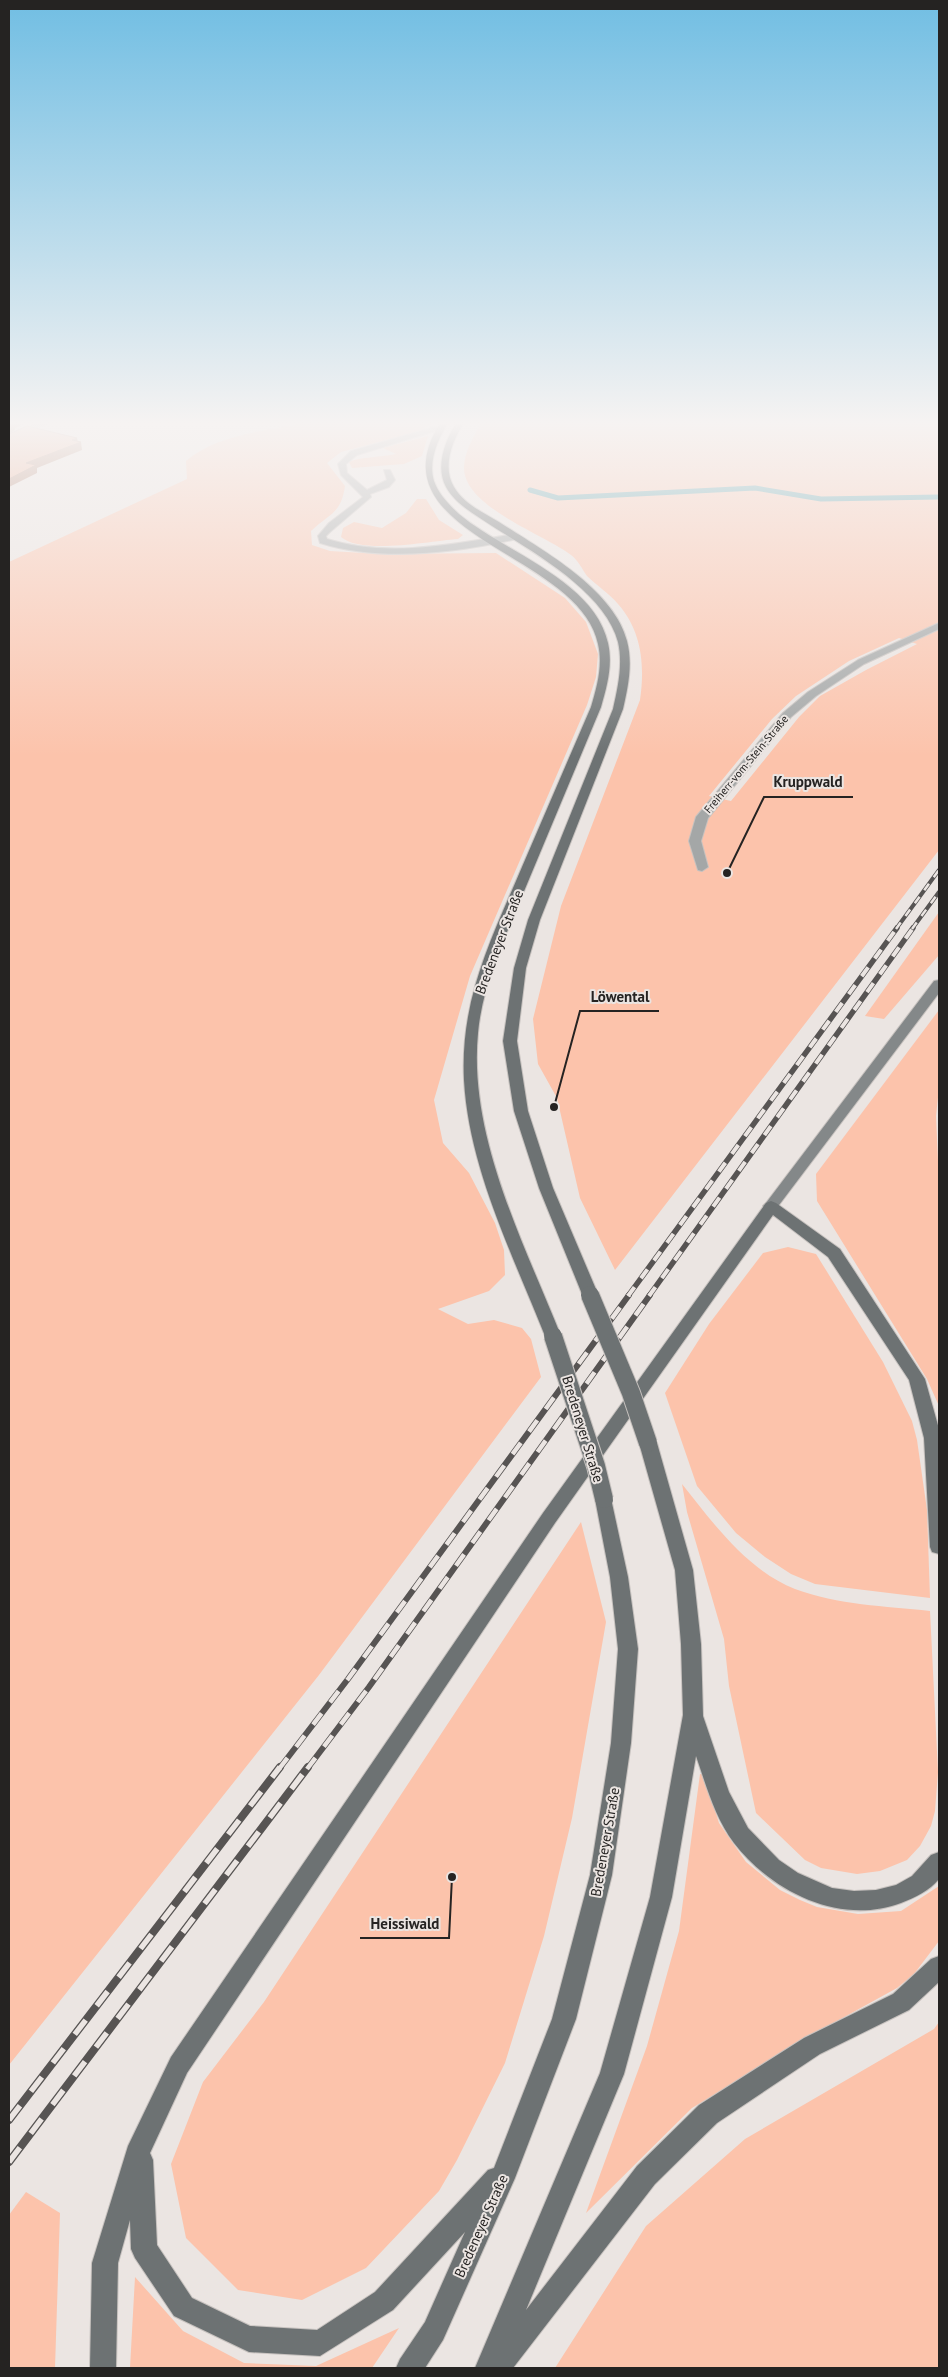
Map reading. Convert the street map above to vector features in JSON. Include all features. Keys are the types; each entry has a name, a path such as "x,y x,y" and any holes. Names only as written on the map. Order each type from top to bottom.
{"main road":[{"name":"Bredeneyer Straße","path":"409,2368 434,2331 506,2169 564,2018 601,1875 618,1762 628,1649 619,1577 596,1466 553,1336 485,1160 470,1088 470,1043 476,1001 488,963 596,708 604,677 605,654 600,633 588,612 573,595 484,534"},
{"name":"Bredeneyer Straße","path":"488,2368 612,2074 639,1983 661,1897 692,1714 691,1644 684,1570 648,1443 631,1392 540,1171 521,1111 510,1041 520,968 534,920 618,709 625,679 625,655 616,625 608,611 590,592 509,534"},
{"path":"103,2368 105,2263 140,2146 185,2057 549,1518 771,1206 939,984"},
{"path":"771,1206 834,1253 917,1379 933,1438 939,1547"},
{"path":"692,1714 730,1816 756,1851 779,1871 806,1888 837,1898 872,1900 886,1898 907,1890 925,1880 939,1862"},
{"path":"497,2368 646,2175 708,2114 812,2046 901,2002 939,1967"},
{"path":"140,2146 144,2249 183,2307 250,2339 320,2344 384,2301 506,2169"}],"street":[{"path":"323,534 322,536 324,540 337,547 374,551 452,546 514,537"},
{"name":"Freiherr-vom-Stein-Straße","path":"702,867 695,841 702,817 787,715 812,694 861,662 939,626"}],"shaded area":[{"path":"69,534 311,534 312,545 330,551 381,554 496,553 565,598 586,622 598,654 596,677 587,705 470,976 434,1100 443,1143 469,1173 495,1223 504,1250 505,1275 489,1291 438,1309 468,1324 494,1320 522,1328 531,1339 541,1377 319,1675 9,2065 9,562"},
{"path":"342,534 463,535 458,539 397,546 364,545 341,537"},
{"path":"535,534 939,534 939,850 615,1270 580,1198 557,1098 538,1064 533,1019 561,906 640,700 642,662 637,637 626,614 614,600 587,576 573,557","holes":["899,638 917,644 820,696 799,717 731,801 709,796 772,719 796,696 849,661"]},
{"path":"939,912 939,955 884,1019 865,1016"},
{"path":"939,1010 939,1088 936,1116 939,1184 939,1406 927,1379 817,1201 816,1174"},
{"path":"788,1247 816,1254 883,1362 912,1421 917,1440 927,1510 930,1598 815,1584 791,1574 765,1557 736,1533 697,1486 665,1393 709,1324 763,1253"},
{"path":"682,1484 732,1544 746,1558 778,1581 795,1589 845,1602 930,1611 938,1772 935,1811 931,1826 920,1846 907,1860 880,1871 857,1874 821,1868 805,1860 756,1813 729,1686 724,1639 687,1512"},
{"path":"581,1522 606,1622 572,1818 544,1936 505,2063 457,2160 439,2191 366,2268 302,2300 238,2290 186,2238 171,2164 203,2082 264,2002"},
{"path":"700,1774 704,1774 719,1823 746,1862 780,1890 817,1907 858,1914 901,1911 939,1886 939,1941 914,1974 897,1988 828,2026 692,2108 586,2213 647,2046 679,1931"},
{"path":"939,2022 939,2368 555,2368 646,2226 745,2139 934,2029"},
{"path":"26,2192 60,2213 55,2368 9,2368 9,2215"},
{"path":"135,2277 183,2331 244,2363 316,2366 399,2328 372,2368 130,2368"}],"railway":[{"path":"896,929 939,870"},
{"path":"912,929 939,892"},
{"path":"628,1296 897,928"},
{"path":"649,1296 913,928"},
{"path":"279,1769 348,1679 629,1295"},
{"path":"307,1769 369,1687 650,1295"},
{"path":"9,2120 280,1767"},
{"path":"9,2162 308,1767"}],"place":[{"name":"Kruppwald","path":"727,873"},
{"name":"Löwental","path":"554,1107"},
{"name":"Heissiwald","path":"452,1877"}]}
